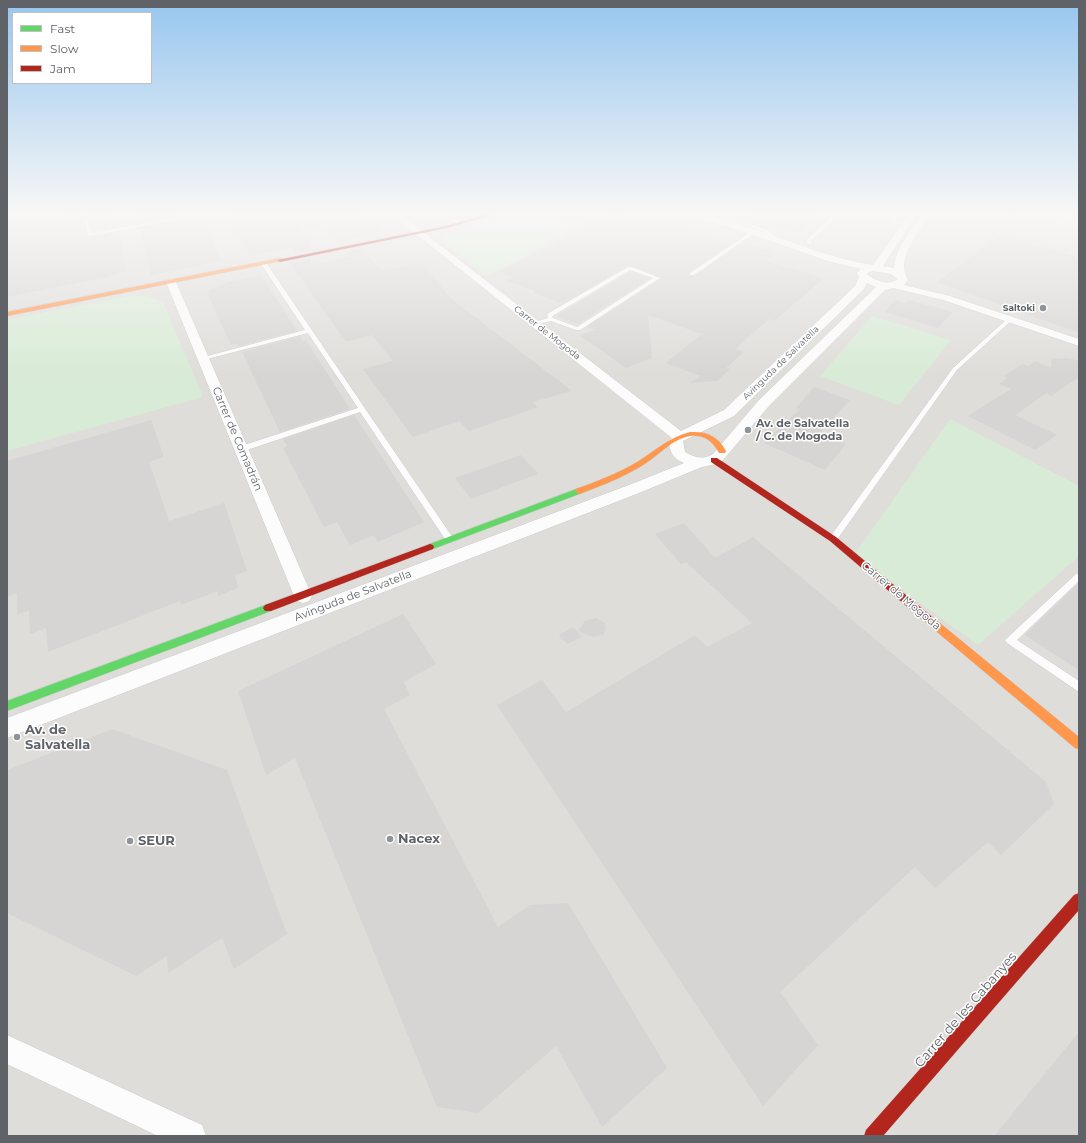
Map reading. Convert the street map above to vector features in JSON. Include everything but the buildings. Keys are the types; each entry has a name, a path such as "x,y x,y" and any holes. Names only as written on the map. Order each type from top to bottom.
{"street":[{"path":"7,314 242,268"},
{"name":"Carrer de Mogoda","path":"464,268 680,438 700,434 710,437 721,446 712,458 833,539 1079,744"},
{"path":"858,268 868,272 887,270 946,298"},
{"name":"Avinguda de Salvatella","path":"7,706 303,596 611,479 637,467 680,438 729,413 860,287 871,268"},
{"path":"899,268 901,277"},
{"path":"868,272 874,283 890,285 946,298 1079,343"},
{"name":"Avinguda de Salvatella","path":"7,728 712,458 764,403 881,288 901,283 901,277"},
{"name":"Carrer de Comadrán","path":"171,282 303,596"},
{"path":"680,438 675,446 681,456 712,458"},
{"name":"Carrer de les Cabanyes","path":"872,1136 1079,900"},
{"path":"7,1049 191,1136"}],"lane":[{"path":"267,268 450,540"},
{"path":"551,319 549,315 629,268"},
{"path":"534,323 551,319 578,329 657,278 631,268"},
{"path":"692,274 700,268"},
{"path":"833,539 955,369 1010,320"},
{"path":"203,358 309,331"},
{"path":"241,449 362,409"},
{"path":"1079,576 1010,640 1079,687"}],"shaded area":[{"path":"7,268 1079,268 1079,1136 7,1136"}],"green space":[{"path":"477,268 501,268 487,276"},
{"path":"133,295 147,296 163,302 203,397 7,451 7,320"},
{"path":"872,316 951,340 899,405 820,376"},
{"path":"950,419 1079,486 1079,556 978,645 854,555"}],"traffic: fast":[{"path":"430,547 579,491"},
{"path":"7,706 268,608"}],"traffic: slow":[{"path":"7,314 238,268"},
{"path":"579,491 626,471 646,460 671,442 684,435 705,435 713,439 720,446 722,451"},
{"path":"927,618 1079,744"}],"traffic: jam":[{"path":"714,460 833,539 927,618"},
{"path":"268,608 430,547"},
{"path":"872,1136 1079,900"}],"place":[{"name":"Saltoki","path":"1043,308"},
{"name":"Av. de Salvatella / C. de Mogoda","path":"748,430"},
{"name":"Av. de Salvatella","path":"17,737"},
{"name":"Nacex","path":"390,839"},
{"name":"SEUR","path":"130,841"}]}
